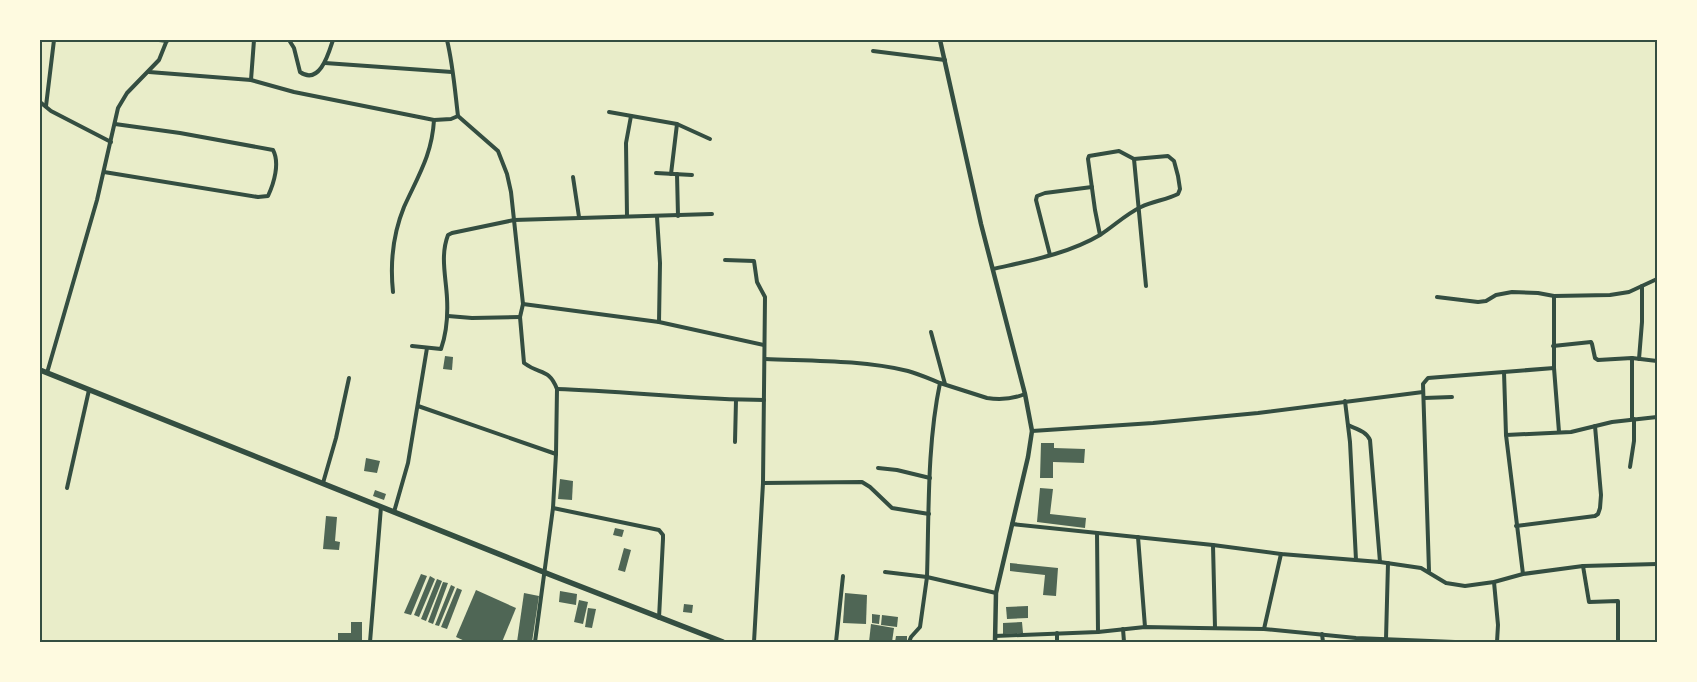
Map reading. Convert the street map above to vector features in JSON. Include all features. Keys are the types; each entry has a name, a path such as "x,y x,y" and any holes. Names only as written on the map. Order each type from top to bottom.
{"main road":[{"path":"40,370 723,642"}],"street":[{"path":"46,106 54,40"},
{"path":"47,373 104,172 118,108 127,93 159,60 167,40 159,40"},
{"path":"251,80 254,40"},
{"path":"290,40 300,72 304,75 316,73 325,63 333,40"},
{"path":"447,40 456,89 458,116 498,151 507,174 511,192 523,304 520,317 524,363 531,368 548,374 554,380 557,389 554,508 535,642"},
{"path":"940,40 981,224 1025,394 1032,431 1028,457 996,593 995,639 1145,627 1264,629 1356,638 1455,642"},
{"path":"873,51 945,60"},
{"path":"325,63 452,72"},
{"path":"149,72 251,80 294,92 434,120 451,119 458,116"},
{"path":"40,102 51,111 111,142"},
{"path":"608,112 677,124 710,139"},
{"path":"627,216 626,143 631,116"},
{"path":"393,292 391,267 396,233 403,209 427,159 433,137 434,120"},
{"path":"104,172 258,197 268,196 272,186 276,160 273,150 180,133 115,124"},
{"path":"671,174 677,124"},
{"path":"993,269 1050,255 1084,243 1100,235 1123,217 1139,208 1178,194 1180,189 1174,161 1168,156 1134,158 1120,151 1089,156 1095,210 1100,235"},
{"path":"1134,158 1146,286"},
{"path":"656,173 692,175"},
{"path":"677,174 678,216"},
{"path":"573,177 579,217"},
{"path":"1050,255 1036,200 1037,196 1045,192 1092,186"},
{"path":"412,346 441,349 446,336 448,316 444,257 448,235 514,220 712,214"},
{"path":"657,217 660,263 659,322"},
{"path":"724,260 754,261 757,282 765,297 763,483 754,642"},
{"path":"1437,297 1478,302 1486,301 1496,295 1512,292 1554,296 1610,294 1628,292 1657,279"},
{"path":"1639,359 1642,286"},
{"path":"1554,296 1553,346 1558,432"},
{"path":"523,304 659,322 764,345"},
{"path":"448,316 472,318 520,317"},
{"path":"931,332 946,384"},
{"path":"1553,346 1590,342 1595,358 1598,360 1632,358 1657,361"},
{"path":"394,512 408,463 427,348"},
{"path":"1630,467 1634,447 1632,358"},
{"path":"765,359 885,366 910,372 995,400 1017,398 1025,394"},
{"path":"1429,572 1423,384 1428,378 1554,368"},
{"path":"1504,372 1506,435 1523,574"},
{"path":"323,483 336,438 349,378"},
{"path":"909,642 911,637 920,628 927,577 930,478 940,383"},
{"path":"557,389 764,400"},
{"path":"67,488 89,390"},
{"path":"1032,431 1153,423 1423,392"},
{"path":"1424,398 1452,397"},
{"path":"735,442 736,400"},
{"path":"1346,401 1356,560"},
{"path":"418,406 556,454"},
{"path":"1506,435 1571,432 1633,419 1657,417"},
{"path":"1348,425 1364,433 1370,440 1380,562"},
{"path":"1516,526 1595,516 1598,514 1601,495 1595,426"},
{"path":"878,468 897,470 930,478"},
{"path":"763,483 855,480 870,487 892,508 929,514"},
{"path":"370,642 382,507"},
{"path":"554,508 659,530 663,535 660,618"},
{"path":"1012,524 1281,554 1388,563 1421,568 1440,580 1454,585 1465,586 1494,582 1523,574 1584,566 1657,564"},
{"path":"1097,533 1098,632"},
{"path":"1138,537 1145,627"},
{"path":"1213,545 1215,628"},
{"path":"1264,629 1281,554"},
{"path":"1387,640 1388,563"},
{"path":"1584,566 1589,602 1618,601 1618,642"},
{"path":"885,572 927,577 996,593"},
{"path":"836,642 842,576"},
{"path":"1494,582 1498,625 1497,642"},
{"path":"1123,629 1124,642"},
{"path":"1057,634 1057,642"},
{"path":"1322,634 1323,642"}],"building":[{"path":"445,356 453,357 452,370 443,369"},
{"path":"1041,443 1054,443 1054,448 1085,449 1084,463 1053,462 1053,478 1040,478"},
{"path":"366,458 380,461 377,473 364,471"},
{"path":"560,479 573,481 572,500 558,499"},
{"path":"1040,488 1053,489 1050,514 1086,518 1085,528 1037,522"},
{"path":"375,490 386,494 384,500 373,496"},
{"path":"326,516 337,517 335,541 340,542 339,550 323,549"},
{"path":"615,528 624,530 622,537 613,535"},
{"path":"624,548 631,550 625,572 618,570"},
{"path":"1010,563 1058,568 1056,596 1043,595 1045,575 1010,571"},
{"path":"421,574 427,576 411,615 404,613"},
{"path":"430,576 435,579 419,617 414,615"},
{"path":"437,579 442,581 426,621 421,619"},
{"path":"443,582 448,583 433,624 428,622"},
{"path":"451,585 455,587 439,626 435,625"},
{"path":"457,588 462,590 447,629 441,627"},
{"path":"476,590 516,608 502,642 467,642 456,637"},
{"path":"560,591 577,594 576,605 559,602"},
{"path":"524,593 539,596 532,642 517,642"},
{"path":"845,593 867,595 866,624 843,623"},
{"path":"579,600 588,602 583,624 574,622"},
{"path":"684,604 693,605 692,613 683,612"},
{"path":"1028,606 1028,618 1007,619 1006,607"},
{"path":"588,608 596,609 592,628 585,627"},
{"path":"872,614 880,615 879,624 872,623"},
{"path":"882,615 898,617 897,627 881,625"},
{"path":"351,622 362,622 362,642 338,642 338,633 351,633"},
{"path":"1022,622 1023,633 1003,634 1003,623"},
{"path":"871,624 894,628 892,642 869,642"},
{"path":"896,636 907,636 907,642 895,642"}]}
